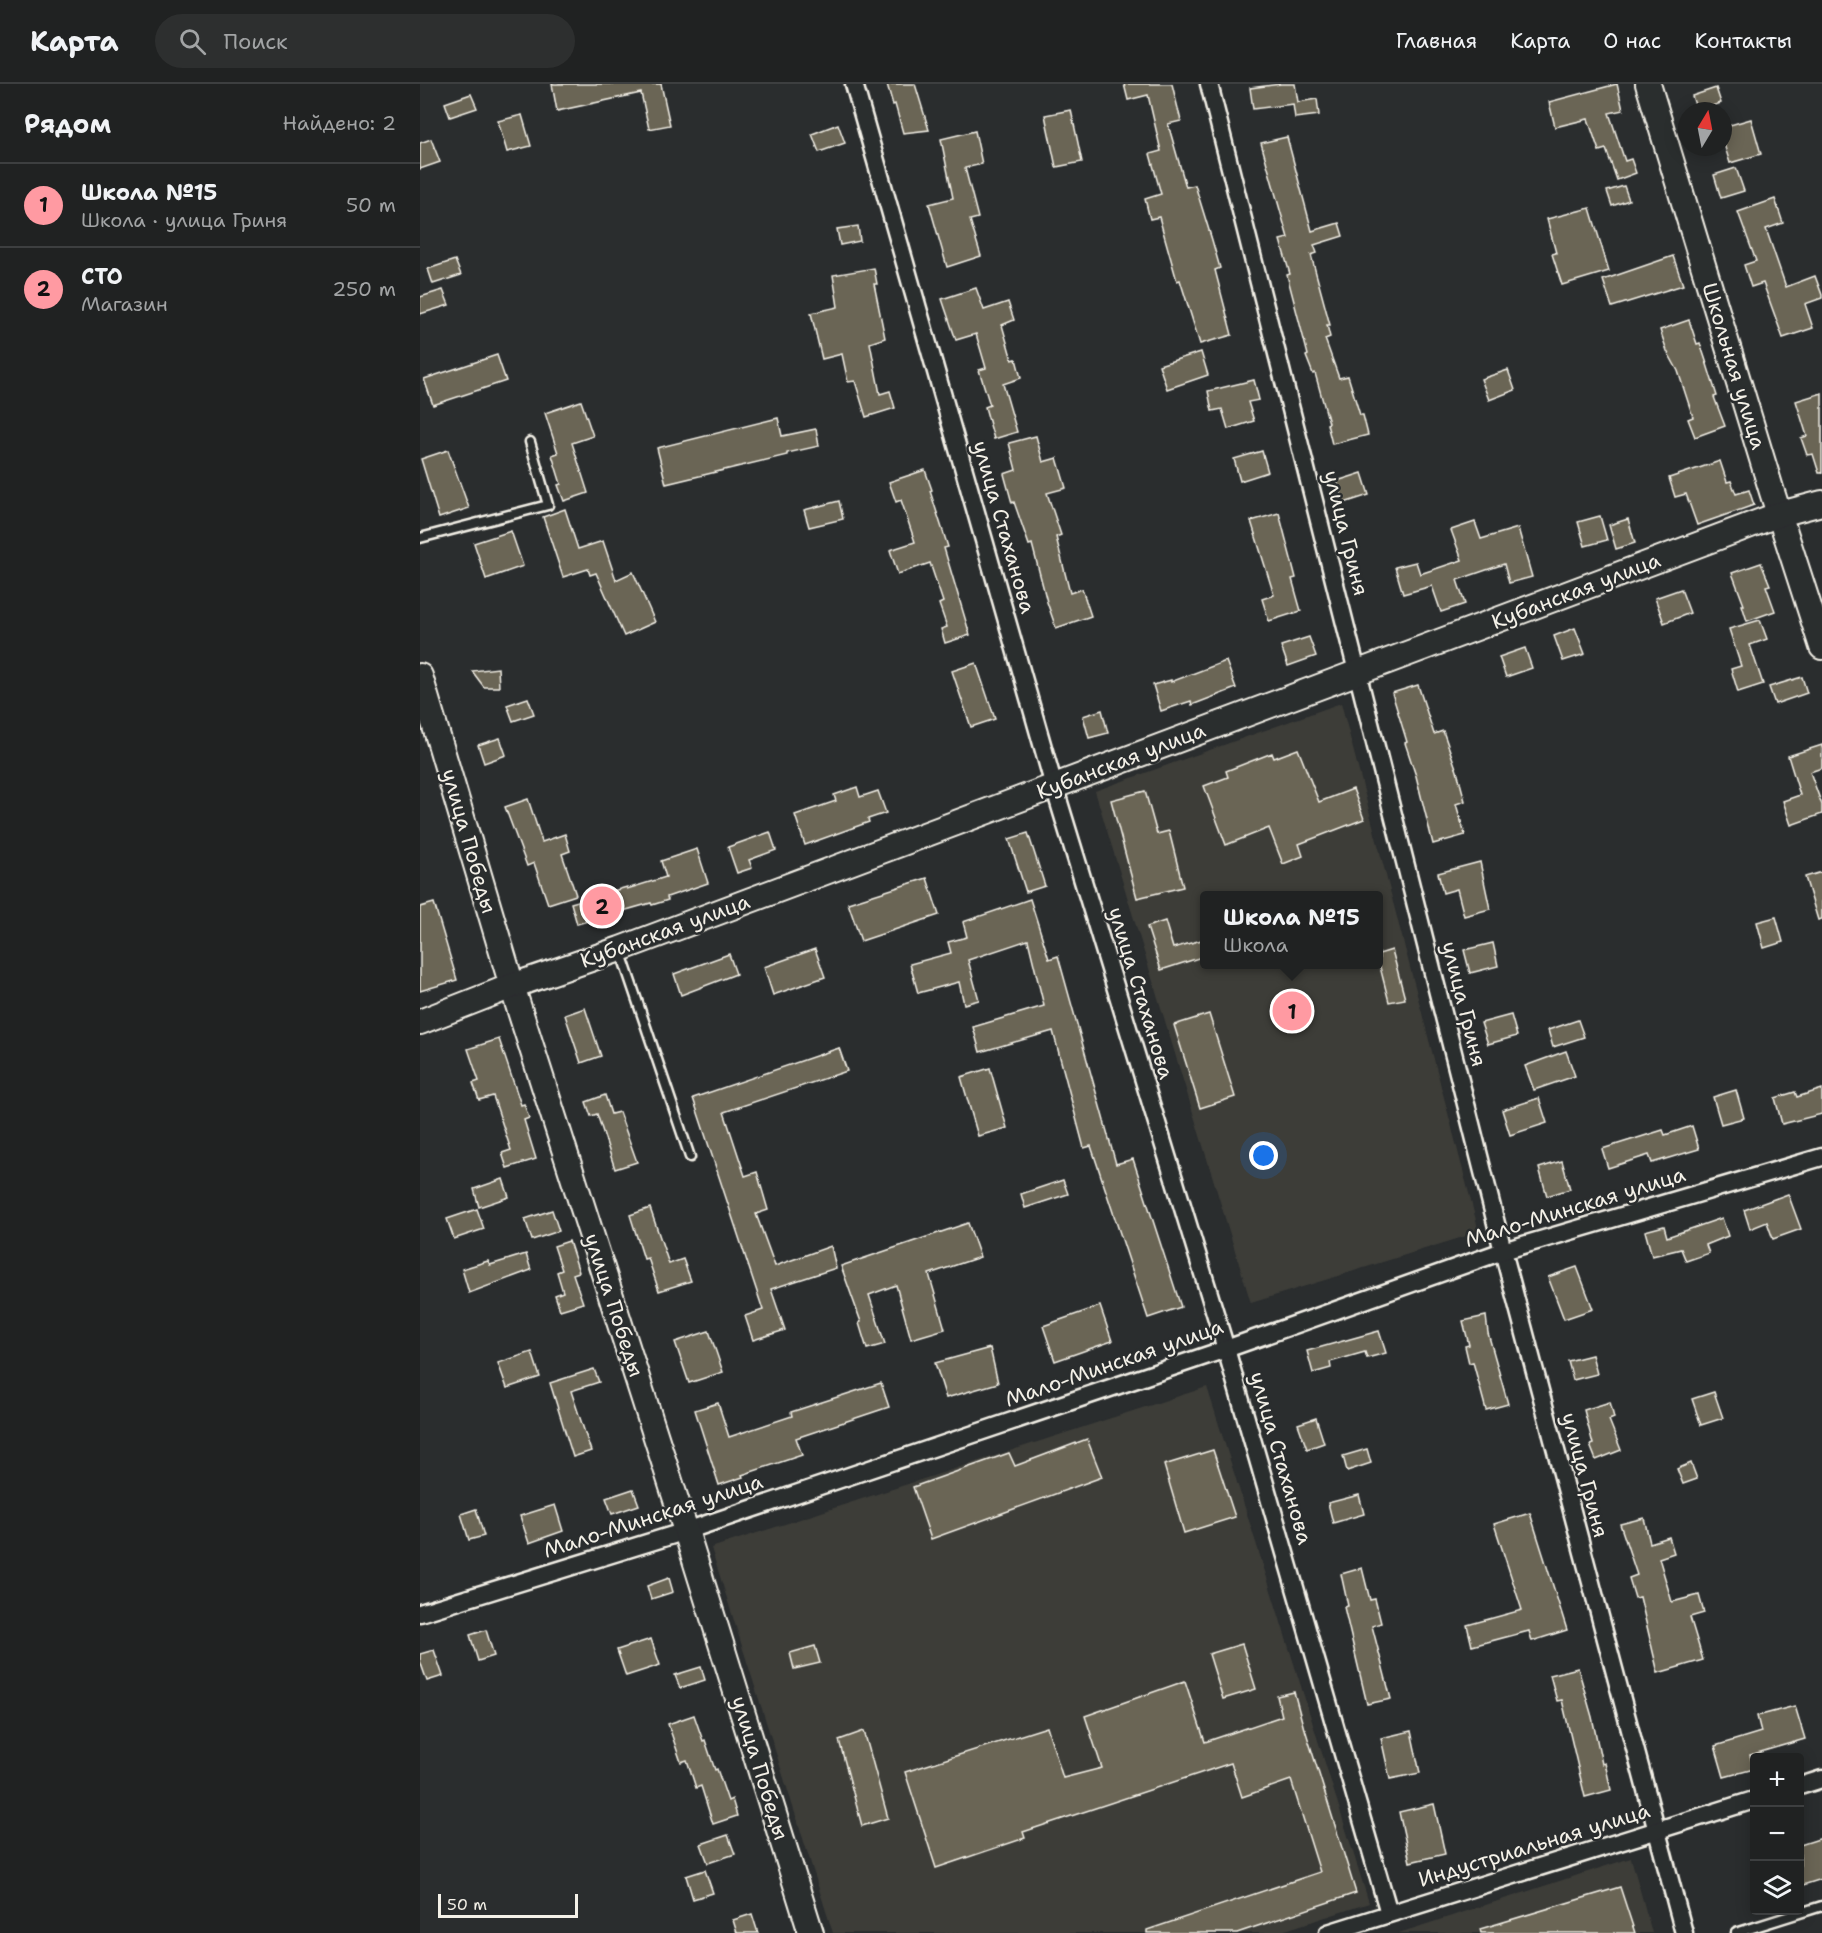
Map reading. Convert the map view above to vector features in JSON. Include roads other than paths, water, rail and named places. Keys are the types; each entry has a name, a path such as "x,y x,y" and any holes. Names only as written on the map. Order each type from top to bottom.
{"street":[{"name":"улица Стаханова","path":"854,84 1054,786 1226,1349 1389,1913"},
{"name":"улица Гриня","path":"1209,84 1503,1251 1655,1831 1684,1933"},
{"name":"Школьная улица","path":"1648,84 1822,647"},
{"name":"Кубанская улица","path":"420,1022 1780,514 1822,503"},
{"name":"улица Победы","path":"420,676 512,986 686,1531 811,1933"},
{"name":"Мало-Минская улица","path":"420,1613 686,1531 1226,1349 1503,1251 1822,1157"},
{"path":"1804,1785 1822,1779"},
{"name":"Индустриальная улица","path":"1328,1933 1750,1802"}],"lane":[{"path":"420,538 548,505 530,442"},
{"path":"620,949 690,1157"},
{"path":"1736,1933 1822,1906"}],"place":[{"name":"СТО","path":"602,906"},
{"name":"Школа №15","path":"1292,1011"}]}
